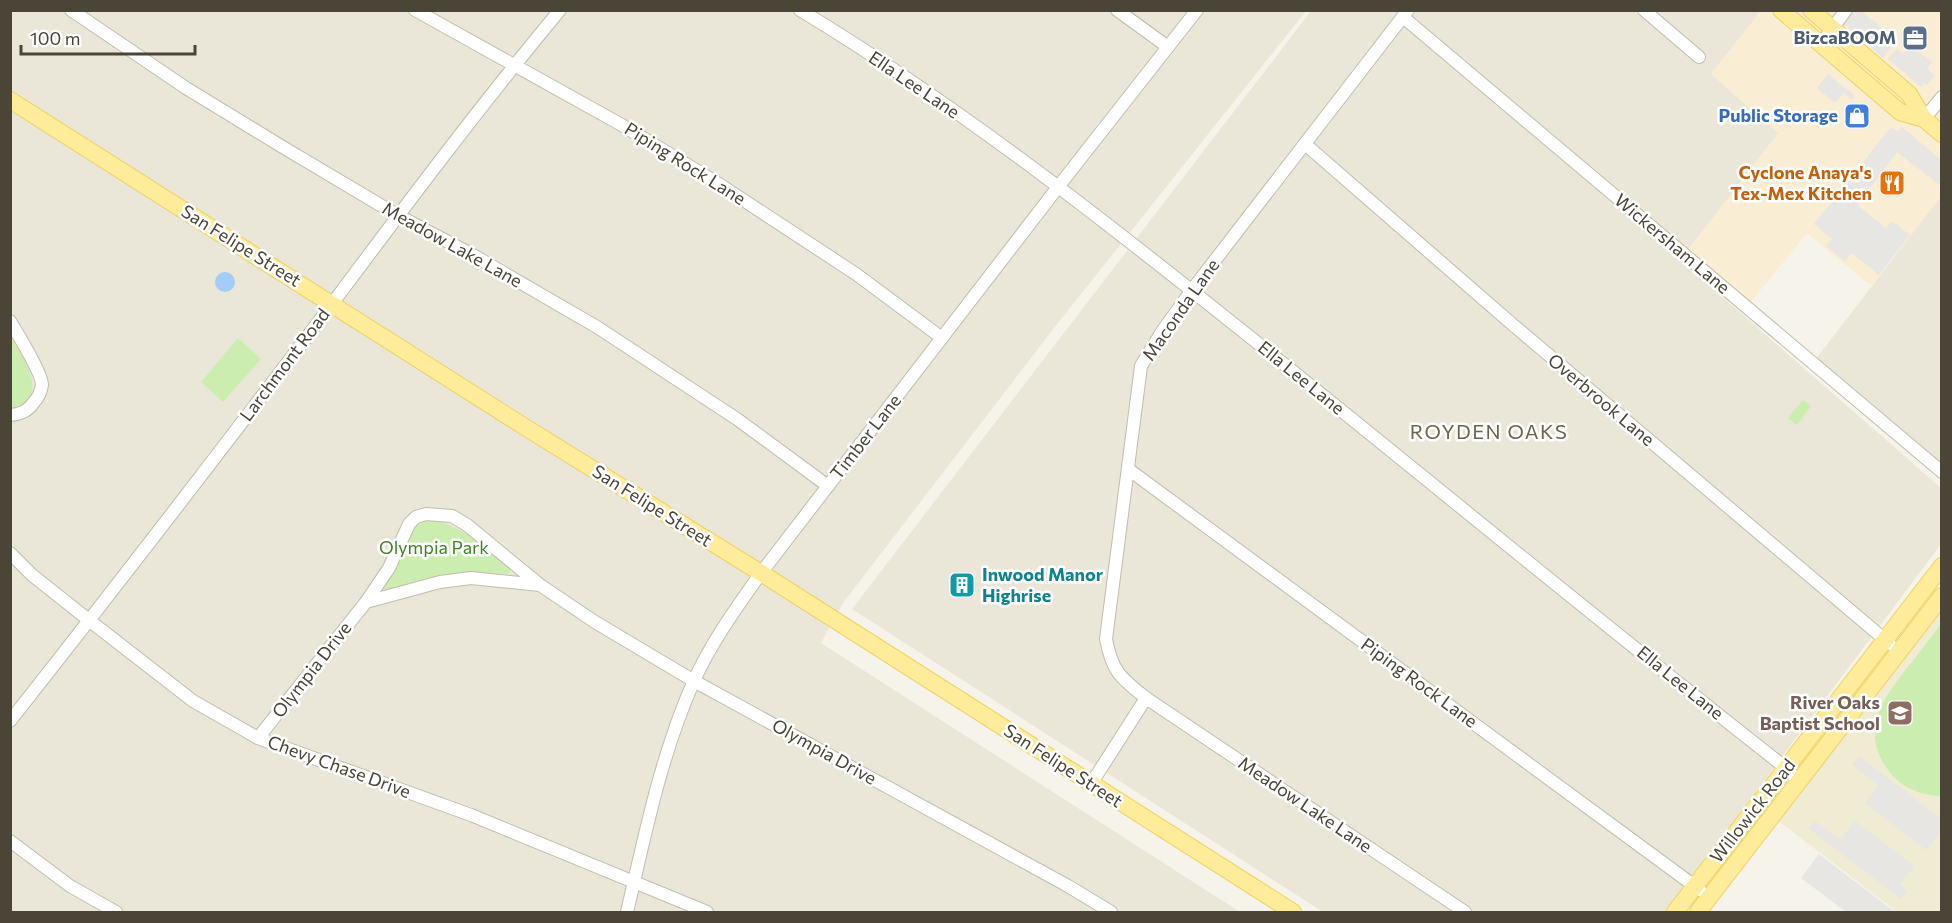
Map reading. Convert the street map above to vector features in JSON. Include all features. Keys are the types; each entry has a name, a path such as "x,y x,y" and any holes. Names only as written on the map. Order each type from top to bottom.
{"main road":[{"path":"1782,10 1900,112 1924,119"},
{"path":"1811,10 1909,94 1924,119 1941,134"},
{"name":"San Felipe Street","path":"10,100 528,429 761,573 1293,912"},
{"name":"Willowick Road","path":"1675,912 1941,566"},
{"name":"Willowick Road","path":"1698,912 1941,596"}],"street":[{"name":"Meadow Lake Lane","path":"71,10 186,88 397,215 473,255 597,327 736,419 828,486"},
{"name":"Piping Rock Lane","path":"415,10 620,124 722,186 856,274 942,338"},
{"name":"Larchmont Road","path":"10,721 90,621 397,215 560,10"},
{"name":"Ella Lee Lane","path":"800,10 966,120 1192,290 1786,768 1799,782"},
{"path":"1117,10 1168,47"},
{"name":"Timber Lane","path":"627,912 668,747 694,681 738,605 1058,187 1197,10"},
{"path":"1644,10 1699,57"},
{"path":"1821,44 1846,10"},
{"name":"Maconda Lane","path":"1146,698 1123,680 1110,660 1106,639 1141,366 1162,330 1192,290 1405,14"},
{"name":"Wickersham Lane","path":"1405,14 1941,472"},
{"path":"1924,119 1941,97"},
{"name":"Overbrook Lane","path":"1305,144 1521,332 1900,652"},
{"path":"10,321 42,383 38,398 30,407 21,414 10,415"},
{"name":"Piping Rock Lane","path":"1128,469 1709,897"},
{"name":"Olympia Drive","path":"258,738 366,602 389,568 409,524 416,517 426,514 452,516 467,525 540,585 595,622 694,681 1068,886 1111,912"},
{"name":"Chevy Chase Drive","path":"10,553 32,575 193,701 258,738 471,815 707,912"},
{"name":"Olympia Drive","path":"366,602 440,582 471,578 540,585"},
{"name":"Meadow Lake Lane","path":"1146,698 1465,912"},
{"path":"1091,784 1146,698"},
{"path":"1786,768 1811,768"},
{"path":"10,841 70,886 116,912"}],"shaded area":[{"path":"10,11 1306,11 1054,328 843,603 821,643 1240,912 11,912"},
{"name":"ROYDEN OAKS","path":"1311,11 1761,11 1711,74 1779,133 1680,260 1941,488 1941,544 1666,912 1323,912 852,609"},
{"path":"1761,11 1941,11 1941,196 1871,286 1807,233 1750,303 1688,250 1778,133 1711,74"},
{"path":"1849,11 1861,11 1897,39 1883,58 1843,23"},
{"path":"1910,45 1932,62 1927,69 1935,75 1927,85 1924,83 1921,87 1888,59 1897,49 1903,54"},
{"path":"1828,74 1855,96 1852,100 1844,93 1835,103 1817,88"},
{"path":"1891,127 1898,132 1902,127 1941,160 1941,186 1897,152 1857,205 1886,228 1892,221 1910,235 1879,275 1852,253 1845,261 1826,246 1832,239 1814,224"},
{"path":"1941,196 1941,465 1816,359"},
{"name":"River Oaks Baptist School","path":"1941,606 1941,912 1897,912 1776,819"},
{"path":"1859,756 1941,819 1941,831 1926,850 1865,803 1879,785 1852,765"},
{"path":"1814,820 1840,840 1855,821 1914,866 1900,885 1907,891 1901,899 1808,828"},
{"path":"1819,854 1895,912 1846,912 1801,878"}],"green space":[{"path":"10,336 32,379 31,397 25,404 13,411 10,410"},
{"path":"238,338 261,359 223,402 201,382"},
{"path":"1803,400 1811,406 1797,425 1788,418"},
{"name":"Olympia Park","path":"429,519 463,532 510,567 511,572 507,574 465,572 432,577 385,590 384,586 414,527"},
{"path":"1941,624 1942,796 1927,794 1899,782 1880,757 1875,730 1877,717 1889,692"}],"water":[{"path":"221,272 229,272 235,278 235,286 229,292 221,292 215,286 215,278"}],"place":[{"name":"BizcaBOOM","path":"1915,38"},
{"name":"Public Storage","path":"1857,116"},
{"name":"Cyclone Anaya's Tex-Mex Kitchen","path":"1892,183"},
{"name":"Inwood Manor Highrise","path":"962,585"},
{"name":"River Oaks Baptist School","path":"1900,713"}],"district":[{"name":"ROYDEN OAKS","path":"1489,432"}]}
